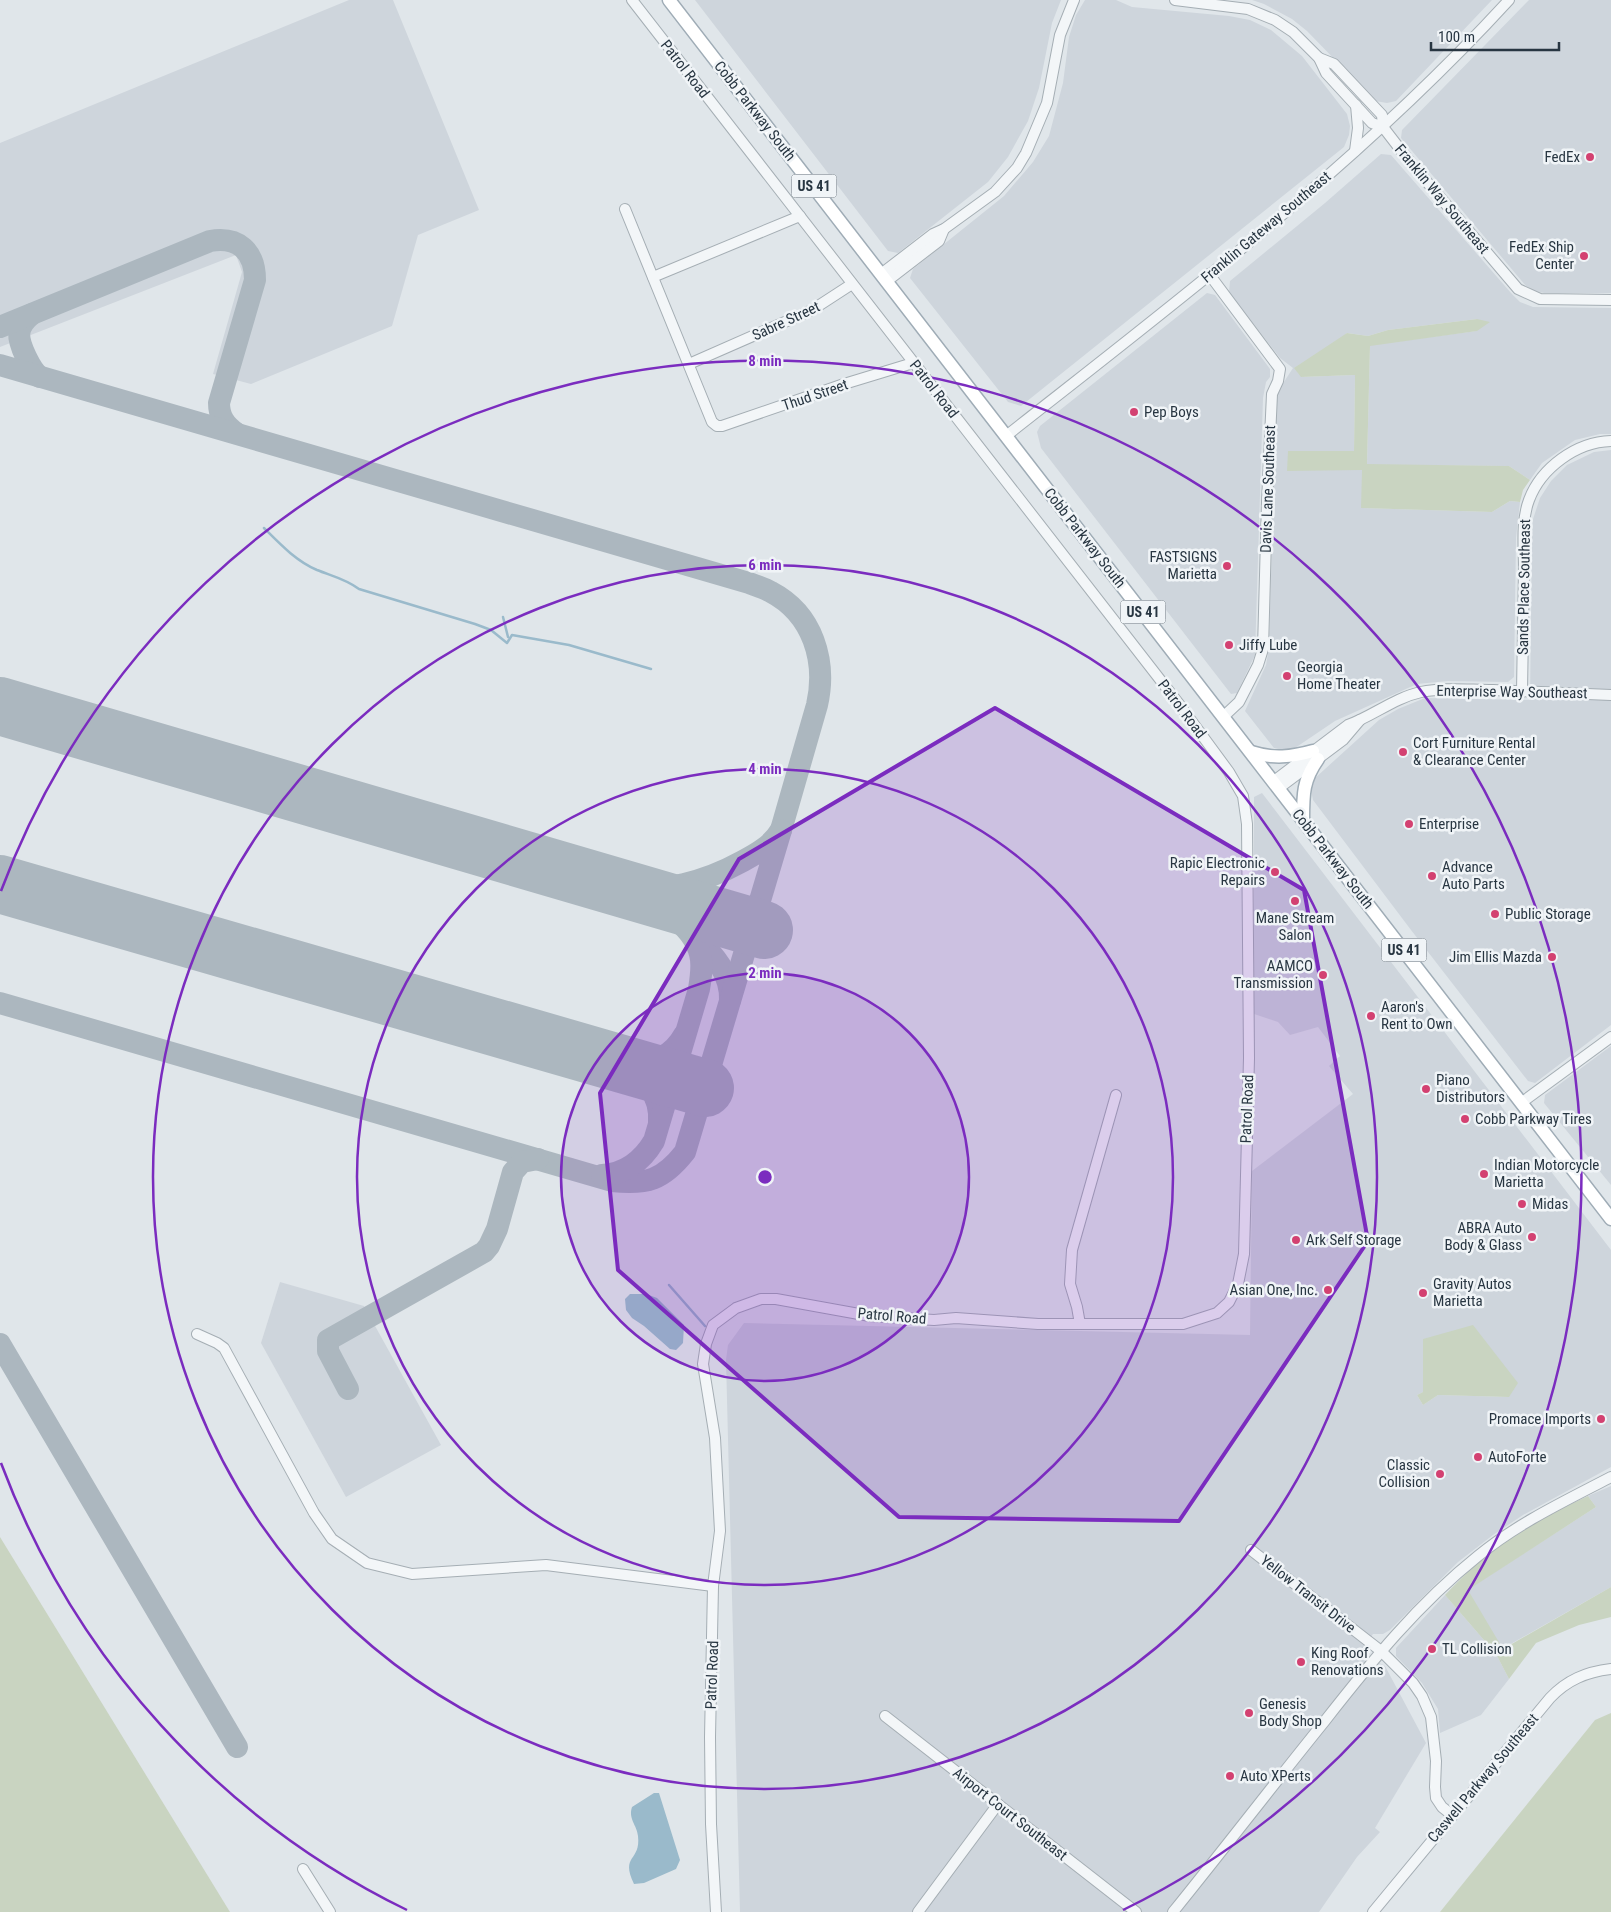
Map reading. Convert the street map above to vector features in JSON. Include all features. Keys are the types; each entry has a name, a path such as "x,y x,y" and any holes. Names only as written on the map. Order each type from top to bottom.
{"main road":[{"name":"Cobb Parkway South","path":"669,0 1611,1219"},
{"path":"1251,752 1265,756 1280,757 1316,755 1304,786 1303,820"}],"street":[{"name":"Patrol Road","path":"632,0 1185,711 1229,772 1243,796 1248,824 1249,1058 1244,1254 1238,1284 1229,1302 1218,1313 1183,1324 1038,1324 956,1318 934,1320 870,1316 776,1299 761,1299 736,1308 713,1325 706,1344 704,1364 715,1438 720,1531 713,1586 710,1737 711,1824 716,1912"},
{"path":"884,277 939,241 944,229 995,192 1017,168 1026,153 1047,104 1060,35 1074,0"},
{"path":"1175,0 1248,9 1262,14 1293,32 1319,58 1326,73 1372,123 1383,127 1382,114 1334,64 1319,58"},
{"name":"Franklin Gateway Southeast","path":"1006,436 1209,274 1383,127 1434,79 1509,0"},
{"path":"1355,151 1358,128 1356,105"},
{"name":"Franklin Way Southeast","path":"1383,127 1416,169 1518,289 1540,299 1611,300"},
{"path":"625,209 689,364"},
{"path":"653,277 800,216"},
{"name":"Davis Lane Southeast","path":"1209,274 1280,369 1280,375 1272,394 1263,649 1258,665 1239,702 1222,717"},
{"name":"Sabre Street","path":"689,364 812,310 852,284"},
{"name":"Thud Street","path":"689,364 712,422 717,426 722,426 844,384 914,363"},
{"name":"Sands Place Southeast","path":"1522,691 1524,531 1528,502 1544,475 1568,454 1594,443 1611,441"},
{"name":"Enterprise Way Southeast","path":"1276,785 1316,755 1343,740 1360,720 1382,706 1419,692 1448,689 1611,695"},
{"path":"1521,1103 1611,1037"},
{"path":"1080,1324 1070,1284 1072,1250 1116,1095"},
{"path":"197,1334 224,1348 314,1514 332,1539 367,1563 412,1574 546,1565 713,1586"},
{"path":"1173,1912 1381,1651 1436,1592 1478,1555 1516,1528 1611,1476"},
{"name":"Yellow Transit Drive","path":"1251,1550 1381,1651 1413,1683 1428,1708 1436,1761 1434,1787 1436,1798 1442,1807 1452,1815"},
{"name":"Caswell Parkway Southeast","path":"1372,1912 1539,1710 1559,1689 1586,1674 1611,1669"},
{"name":"Airport Court Southeast","path":"885,1716 1136,1912"},
{"path":"918,1912 998,1804"},
{"path":"304,1869 330,1912"}],"highlighted area":[{"path":"995,708 1304,890 1368,1241 1179,1521 899,1517 618,1270 600,1093 739,859"}],"shaded area":[{"path":"349,0 393,0 479,210 418,235 392,326 251,384 213,374 242,272 236,255 0,347 0,143"},
{"path":"695,0 1061,0 1052,23 1039,88 1028,121 1008,157 988,182 898,253 888,251"},
{"path":"1085,0 1116,0 1132,7 1229,16 1250,20 1271,30 1302,56 1347,114 1350,126 1349,135 1344,147 1021,406 1008,402 910,278 913,269 1004,196 1033,162 1049,136 1063,83 1069,37 1076,15"},
{"path":"1252,0 1492,0 1396,101 1387,103 1375,101 1307,31 1292,19 1264,4"},
{"path":"1529,0 1611,0 1611,293 1544,293 1526,286 1401,138 1402,130"},
{"path":"1381,154 1391,155 1520,302 1533,307 1611,308 1611,434 1600,434 1575,440 1542,463 1530,480 1509,466 1367,465 1370,345 1476,331 1477,319 1388,330 1368,336 1347,333 1301,377 1355,375 1354,452 1288,451 1288,470 1362,470 1362,508 1492,512 1510,501 1520,502 1516,538 1514,677 1508,682 1448,681 1417,684 1335,721 1295,748 1283,750 1274,748 1245,711 1266,665 1269,648 1276,400 1280,388 1293,368 1280,358 1229,292 1230,281"},
{"path":"1207,293 1215,295 1270,369 1270,377 1266,382 1263,398 1255,655 1237,693 1231,694 1041,448 1037,432 1040,426"},
{"path":"1611,450 1611,1025 1535,1083 1528,1081 1411,930 1313,800 1311,790 1314,779 1379,720 1398,709 1425,698 1530,700 1533,519 1540,498 1551,481 1567,465 1594,452"},
{"path":"1262,793 1611,1250 1611,1467 1523,1515 1493,1535 1458,1562 1390,1630 1383,1634 1373,1634 1363,1648 1364,1655 1385,1666 1426,1743 1375,1828 1380,1832 1357,1857 1319,1912 740,1912 726,1360 728,1345 744,1323 1250,1335 1252,1171 1353,1094 1329,1066 1340,1056 1318,1027 1290,1035 1278,1022 1254,1014 1254,797","holes":["1424,1339 1509,1397 1438,1395 1423,1405 1417,1395 1423,1392"]},
{"path":"1611,1046 1611,1185 1544,1103 1545,1095"},
{"path":"280,1282 364,1306 441,1445 346,1497 261,1343"},
{"path":"1611,1486 1611,1587 1502,1649 1467,1590 1596,1507 1588,1496"},
{"path":"1445,1595 1496,1654 1509,1679 1481,1715 1440,1733 1438,1709 1422,1683 1396,1656 1396,1648"}],"green space":[{"path":"1477,319 1490,322 1477,331 1370,346 1367,464 1509,466 1530,480 1523,490 1520,502 1510,501 1492,512 1361,508 1362,470 1287,471 1288,451 1354,451 1355,375 1301,377 1294,368 1347,333 1368,336 1388,330"},
{"path":"1473,1325 1518,1383 1509,1397 1438,1395 1423,1405 1417,1395 1423,1392 1423,1339"},
{"path":"1588,1496 1596,1507 1468,1590 1503,1649 1611,1587 1611,1617 1579,1625 1536,1643 1509,1679 1496,1654 1445,1595 1482,1559 1515,1533"},
{"path":"0,1537 230,1912 0,1912"},
{"path":"1611,1713 1611,1912 1440,1912 1595,1720"}],"water":[{"path":"630,1294 646,1294 657,1298 684,1325 683,1343 676,1350 670,1349 632,1318 626,1310 625,1299"},
{"path":"654,1793 659,1793 680,1860 676,1869 644,1883 634,1884 629,1868 630,1862 637,1850 638,1836 631,1811 632,1807"}],"waterway":[{"path":"264,528 295,557 317,570 344,580 359,589 491,630 507,643 512,635 569,645 651,669"},
{"path":"503,617 508,637"},
{"path":"669,1285 705,1326"}],"taxiway":[{"path":"0,327 210,241 220,240 237,243 252,261 255,280 219,403 223,420 236,433"},
{"path":"32,314 26,319 20,329 19,339 30,366 40,377"},
{"path":"0,365 749,583 771,592 785,601 807,626 814,640 820,672 817,705 781,830"},
{"path":"0,1003 612,1181 645,1181 661,1175 685,1152 781,830 759,852 713,875 668,887 620,887"},
{"path":"602,1175 626,1169 639,1160 654,1141 699,989 701,971 700,954 689,932 670,915 625,890"},
{"path":"697,938 715,958 724,973 728,982 730,1000"},
{"path":"621,1064 640,1064 657,1059 672,1050 684,1035"},
{"path":"621,1064 637,1075 649,1087 657,1103 659,1122"},
{"path":"348,1389 328,1351 328,1340 484,1252 497,1229 513,1172 522,1162 538,1159"},
{"path":"0,1344 237,1747"}],"runway":[{"path":"0,706 764,930"},
{"path":"0,884 705,1088"}],"place":[{"name":"FedEx","path":"1590,157"},
{"name":"FedEx Ship Center","path":"1584,256"},
{"name":"Pep Boys","path":"1134,412"},
{"name":"FASTSIGNS Marietta","path":"1227,566"},
{"name":"Jiffy Lube","path":"1229,645"},
{"name":"Georgia Home Theater","path":"1287,676"},
{"name":"Cort Furniture Rental & Clearance Center","path":"1403,752"},
{"name":"Enterprise","path":"1409,824"},
{"name":"Rapic Electronic Repairs","path":"1275,872"},
{"name":"Advance Auto Parts","path":"1432,876"},
{"name":"Mane Stream Salon","path":"1295,901"},
{"name":"Public Storage","path":"1495,914"},
{"name":"Jim Ellis Mazda","path":"1552,957"},
{"name":"AAMCO Transmission","path":"1323,975"},
{"name":"Aaron's Rent to Own","path":"1371,1016"},
{"name":"Piano Distributors","path":"1426,1089"},
{"name":"Cobb Parkway Tires","path":"1465,1119"},
{"name":"Indian Motorcycle Marietta","path":"1484,1174"},
{"name":"Midas","path":"1522,1204"},
{"name":"ABRA Auto Body & Glass","path":"1532,1237"},
{"name":"Ark Self Storage","path":"1296,1240"},
{"name":"Asian One, Inc.","path":"1328,1290"},
{"name":"Gravity Autos Marietta","path":"1423,1293"},
{"name":"Promace Imports","path":"1601,1419"},
{"name":"AutoForte","path":"1478,1457"},
{"name":"Classic Collision","path":"1440,1474"},
{"name":"TL Collision","path":"1432,1649"},
{"name":"King Roof Renovations","path":"1301,1662"},
{"name":"Genesis Body Shop","path":"1249,1713"},
{"name":"Auto XPerts","path":"1230,1776"}]}
